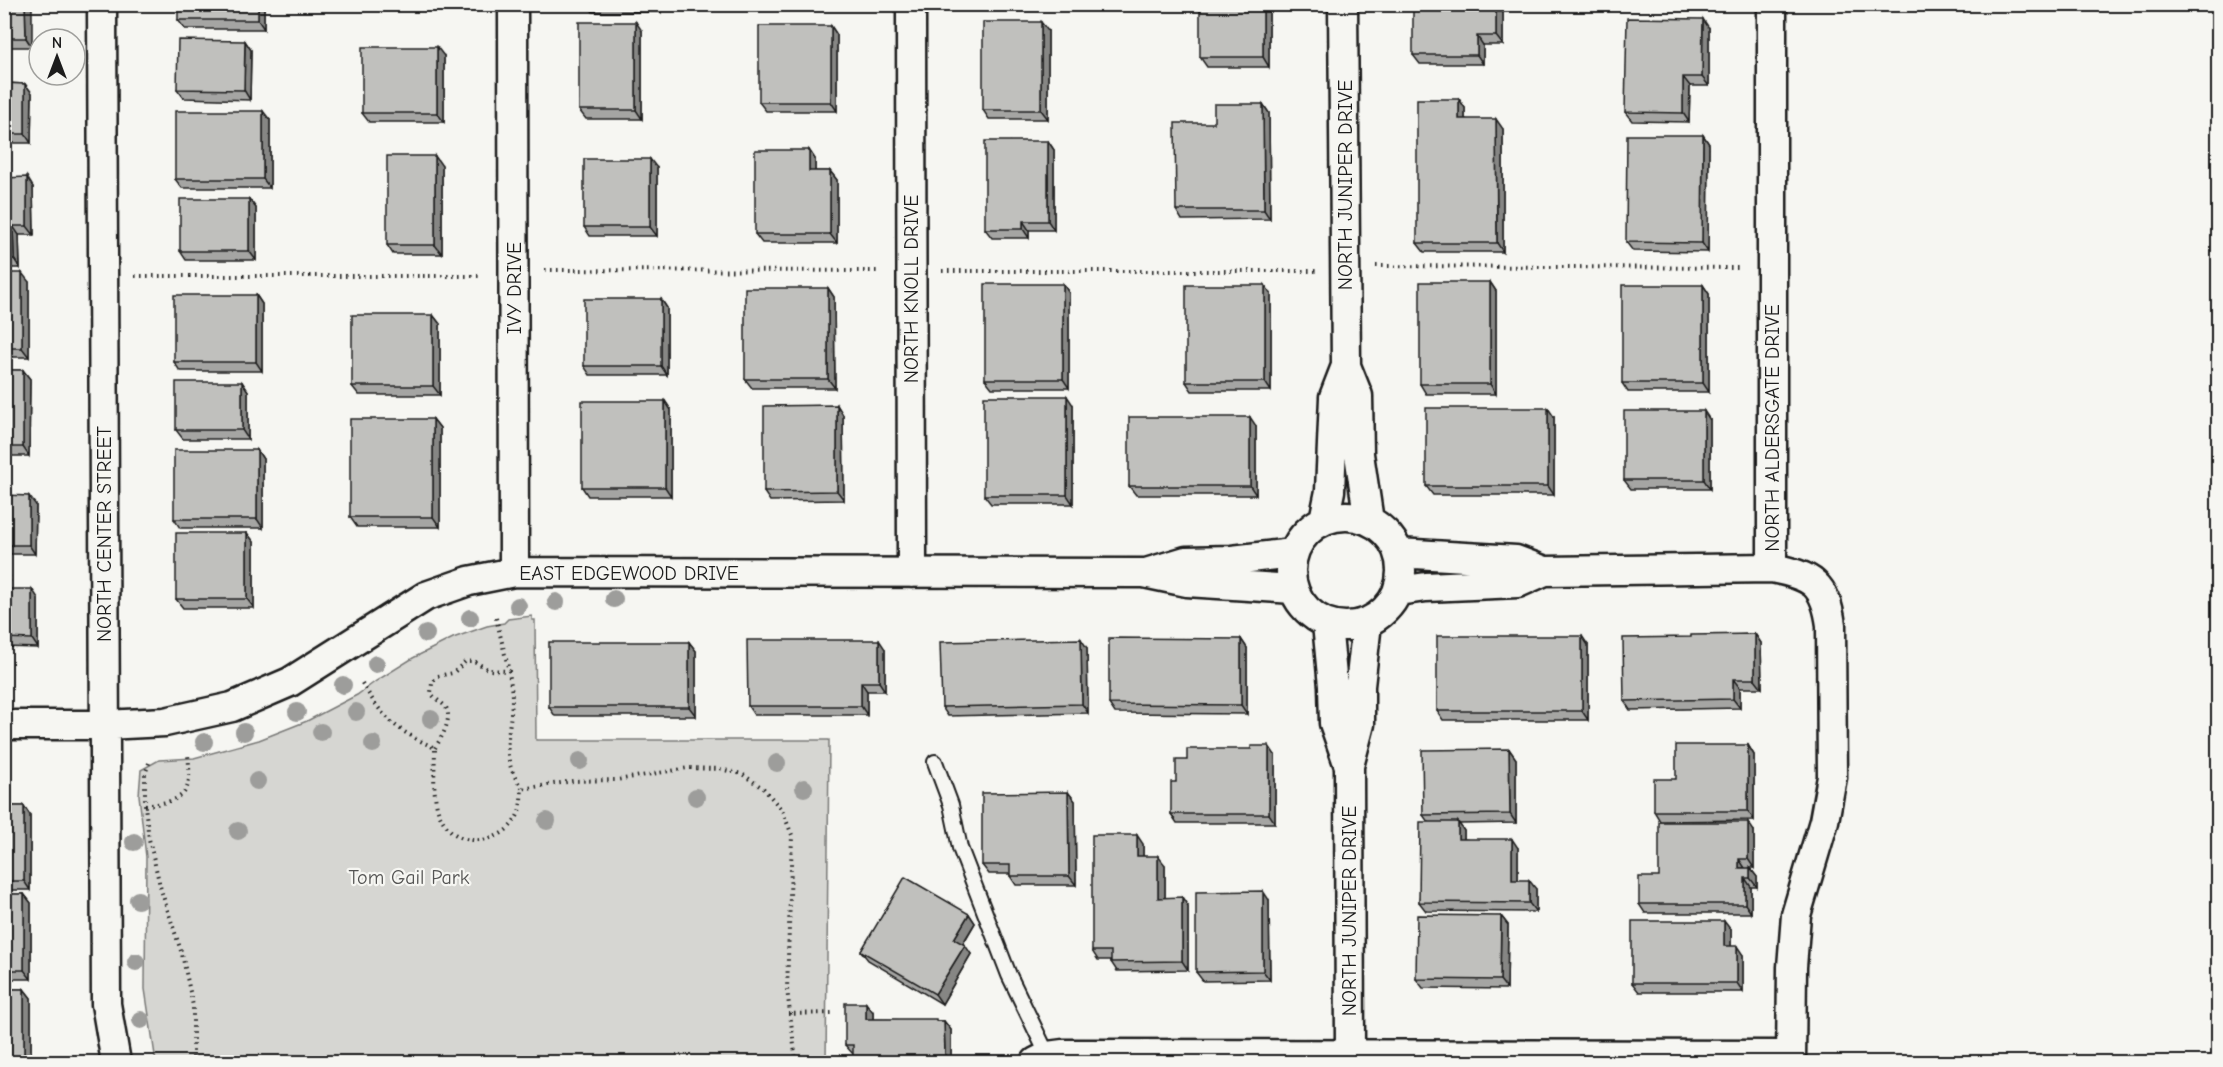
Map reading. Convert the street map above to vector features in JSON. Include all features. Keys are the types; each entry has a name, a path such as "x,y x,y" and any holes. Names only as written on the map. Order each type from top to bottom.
{"street":[{"name":"NORTH CENTER STREET","path":"102,4 106,1004 116,1062"},
{"name":"IVY DRIVE","path":"513,4 514,572"},
{"name":"NORTH KNOLL DRIVE","path":"911,4 912,573"},
{"name":"NORTH JUNIPER DRIVE","path":"1324,520 1331,473 1334,398 1346,366 1343,4"},
{"name":"NORTH ALDERSGATE DRIVE","path":"1772,4 1772,568 1798,573 1820,588 1828,603 1831,626 1832,777 1824,821 1796,915 1792,967 1791,1059"},
{"name":"NORTH JUNIPER DRIVE","path":"1346,366 1358,396 1359,454 1369,521"},
{"path":"1339,516 1354,516 1369,521 1382,529 1392,540 1398,553 1401,579 1398,591 1391,604 1367,623 1354,627 1327,624 1312,616 1300,603 1293,589 1290,564 1293,553 1300,539 1324,520 1339,516"},
{"name":"EAST EDGEWOOD DRIVE","path":"1144,573 1186,561 1232,560 1293,553"},
{"path":"1398,553 1516,560 1545,572"},
{"path":"1398,591 1426,587 1518,583 1545,572 1772,568"},
{"name":"EAST EDGEWOOD DRIVE","path":"4,725 105,725 165,722 232,707 290,682 426,597 469,580 514,572 1144,573 1187,582 1293,589"},
{"name":"NORTH JUNIPER DRIVE","path":"1350,1055 1349,766 1360,724 1360,686 1367,623"},
{"name":"NORTH JUNIPER DRIVE","path":"1327,624 1334,723 1349,766"},
{"path":"1042,1059 1063,1054 1791,1059"}],"lane":[{"path":"935,762 951,805 960,848 1042,1059"}],"path":[{"path":"1376,266 1748,268"},
{"path":"544,270 884,271"},
{"path":"942,271 1320,271"},
{"path":"130,276 488,276"},
{"path":"496,618 509,671 512,699 508,729 508,762 513,776 522,789 516,820 500,835 479,842 462,838 445,826 437,807 435,748 446,726 447,712 445,706 431,693 432,684 438,675 453,673 466,661 474,661 489,670 509,671"},
{"path":"362,684 375,705 390,722 414,738 435,748"},
{"path":"145,806 168,802 180,797 187,789 190,777 188,755"},
{"path":"149,763 145,774 145,806 149,839 161,890 182,954 193,1006 193,1062"},
{"path":"522,789 573,781 617,780 688,768 720,769 742,774 764,789 782,810 792,835 787,956 788,1014 796,1062"},
{"path":"788,1014 835,1013"}],"green space":[{"name":"Tom Gail Park","path":"532,616 532,620 535,620 536,740 829,740 826,1062 156,1062 145,989 146,857 139,795 141,770 159,760 194,758 259,740 307,721 357,695 413,658 453,638 487,626 504,623 508,619"}],"building":[{"path":"4,4 25,4 26,38 4,38"},
{"path":"178,4 258,4 258,20 178,20"},
{"path":"1200,4 1263,4 1263,57 1200,57"},
{"path":"1413,4 1496,4 1496,36 1477,36 1477,55 1413,55"},
{"path":"1627,18 1703,19 1702,77 1683,77 1683,113 1625,112"},
{"path":"579,22 636,22 636,110 579,110"},
{"path":"983,22 1041,22 1041,110 983,110"},
{"path":"759,26 831,26 831,102 759,102"},
{"path":"178,40 245,41 244,90 177,89"},
{"path":"362,47 437,47 437,113 362,113"},
{"path":"4,83 25,84 25,134 4,134"},
{"path":"1417,99 1459,99 1459,119 1496,119 1497,243 1417,243"},
{"path":"1214,104 1263,104 1264,210 1176,210 1175,123 1214,123"},
{"path":"175,111 263,111 263,179 175,179"},
{"path":"1627,135 1703,135 1702,243 1626,242"},
{"path":"985,141 1048,141 1048,221 1023,221 1023,229 985,229"},
{"path":"755,150 809,150 809,171 830,171 830,234 755,234"},
{"path":"387,156 435,156 435,245 387,245"},
{"path":"584,159 650,159 650,227 584,227"},
{"path":"27,177 27,226 13,226 14,259 4,259 4,178"},
{"path":"180,199 249,199 249,251 180,251"},
{"path":"4,273 22,273 22,348 4,348"},
{"path":"1420,282 1490,282 1490,384 1420,384"},
{"path":"985,284 1063,284 1063,379 985,379"},
{"path":"1186,285 1265,285 1265,382 1186,382"},
{"path":"1622,285 1703,285 1703,383 1622,383"},
{"path":"745,288 828,288 828,379 745,379"},
{"path":"174,295 256,295 256,362 174,362"},
{"path":"584,299 661,299 661,366 584,366"},
{"path":"352,315 433,315 433,386 352,386"},
{"path":"4,370 23,370 23,447 4,447"},
{"path":"176,382 242,382 242,430 176,430"},
{"path":"984,396 1067,396 1067,495 984,495"},
{"path":"582,401 665,401 665,487 582,487"},
{"path":"837,405 837,491 764,492 764,406"},
{"path":"1426,408 1548,408 1548,486 1426,486"},
{"path":"1624,411 1704,411 1704,480 1624,480"},
{"path":"1129,417 1250,417 1250,486 1129,486"},
{"path":"350,419 433,419 433,517 350,517"},
{"path":"174,450 257,450 257,519 174,519"},
{"path":"4,495 29,496 29,545 4,545"},
{"path":"176,533 247,533 247,599 176,599"},
{"path":"4,589 32,589 32,639 4,638"},
{"path":"1755,634 1755,679 1733,679 1733,699 1624,701 1623,638"},
{"path":"1437,636 1582,636 1582,711 1437,711"},
{"path":"1109,638 1241,639 1241,705 1109,704"},
{"path":"1081,639 1082,704 942,707 940,642"},
{"path":"747,640 879,640 879,682 861,682 861,706 748,706"},
{"path":"549,642 689,642 689,707 549,707"},
{"path":"1676,745 1748,745 1748,811 1654,811 1654,779 1676,779"},
{"path":"1251,746 1269,746 1269,814 1171,814 1171,782 1176,782 1176,760 1187,760 1187,749 1251,749"},
{"path":"1509,749 1510,814 1423,815 1422,750"},
{"path":"1068,792 1069,876 1010,876 1010,865 982,865 982,793"},
{"path":"4,806 24,806 24,881 4,881"},
{"path":"1420,822 1458,822 1458,839 1512,839 1512,880 1529,880 1529,903 1419,902"},
{"path":"1659,822 1748,822 1748,859 1739,859 1739,868 1750,868 1750,878 1745,878 1745,904 1639,904 1639,877 1659,877"},
{"path":"1092,835 1137,835 1137,856 1158,856 1158,898 1182,897 1182,961 1111,962 1111,951 1092,951"},
{"path":"905,877 969,914 954,939 965,945 935,994 861,951"},
{"path":"1263,891 1263,971 1196,972 1196,892"},
{"path":"4,894 24,894 24,970 4,970"},
{"path":"1417,915 1501,916 1500,980 1416,979"},
{"path":"1632,921 1724,921 1724,946 1737,946 1737,983 1632,983"},
{"path":"4,989 24,989 24,1061 4,1061"},
{"path":"845,1003 866,1003 866,1019 944,1021 945,1056 938,1056 938,1062 853,1062 853,1045 845,1045"}]}
